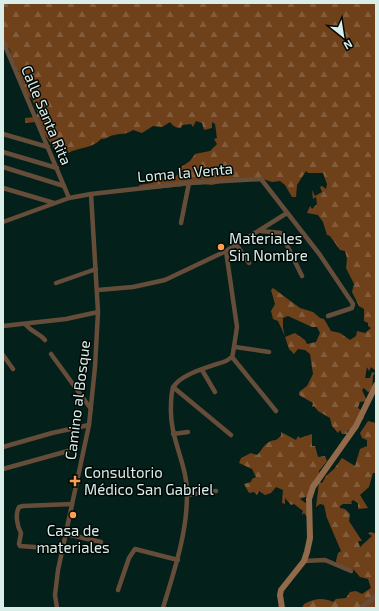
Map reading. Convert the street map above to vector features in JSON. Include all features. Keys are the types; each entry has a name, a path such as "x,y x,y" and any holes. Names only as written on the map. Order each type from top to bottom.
{"main road":[{"path":"282,608 280,594 281,590 304,561 310,538 310,494 326,467 356,426 376,385"}],"street":[{"name":"Calle Santa Rita","path":"3,41 69,198"},
{"path":"3,134 48,147"},
{"path":"3,152 57,168"},
{"path":"3,167 64,186"},
{"name":"Loma la Venta","path":"3,222 69,198 91,194 189,183 261,179 287,213"},
{"path":"180,223 189,183"},
{"path":"3,188 54,203"},
{"name":"Camino al Bosque","path":"56,608 55,595 62,549 89,425 91,409 98,312 98,290 91,194"},
{"path":"98,290 133,287 161,282 226,251 287,213 320,254 353,304 352,308 328,316"},
{"path":"260,231 274,231 281,233 302,276"},
{"path":"236,244 249,263"},
{"path":"163,608 178,560 185,527 188,495 186,480 173,434 170,415 173,387 186,376 232,357 235,348 237,327 226,251"},
{"path":"56,283 96,269"},
{"path":"3,326 66,319 98,312"},
{"path":"25,324 32,333 40,335 45,340"},
{"path":"235,348 269,352"},
{"path":"51,354 91,409"},
{"path":"3,355 13,369"},
{"path":"232,357 276,411"},
{"path":"202,370 215,392"},
{"path":"173,387 231,435"},
{"path":"3,447 52,433 89,425"},
{"path":"173,434 188,432"},
{"path":"3,468 68,451"},
{"path":"188,495 216,491"},
{"path":"62,549 20,546 21,532 18,527 17,510 19,507 23,506 72,504"},
{"path":"66,534 101,542"},
{"path":"118,590 132,553 135,549 178,560"},
{"path":"304,561 325,560 351,571"},
{"path":"361,608 376,596"}],"green space":[{"path":"3,3 376,3 376,371 371,367 369,371 367,367 365,378 370,378 372,372 375,373 373,376 372,390 368,392 364,388 362,390 367,401 360,402 358,408 362,411 364,418 350,431 348,430 347,434 342,434 340,430 338,433 332,426 330,418 318,411 314,406 312,407 313,403 299,395 299,392 307,386 313,374 310,354 305,350 298,349 294,354 289,349 285,337 295,333 305,340 307,344 316,342 320,333 317,327 312,327 288,316 283,318 285,336 278,321 273,319 271,311 275,304 271,290 273,288 300,308 313,312 320,318 324,319 331,331 340,333 350,340 356,336 357,331 365,333 371,328 368,326 368,323 364,321 364,309 359,306 352,292 354,284 346,268 347,259 345,251 340,250 330,236 327,235 323,222 318,215 307,213 310,206 312,209 317,204 316,197 313,199 312,190 315,196 322,192 320,187 322,186 326,189 327,184 323,173 308,173 306,171 297,185 296,197 292,197 285,185 280,181 272,182 260,178 232,180 212,185 204,184 143,190 139,185 152,183 164,176 175,177 180,172 181,167 190,161 195,154 210,151 217,144 214,139 217,138 215,124 212,122 212,128 204,130 202,123 196,121 193,127 191,124 182,125 181,128 172,125 170,122 162,127 153,126 142,133 133,130 131,132 112,135 105,139 101,139 94,145 68,153 56,151 36,122 25,123 25,118 35,117 38,113 32,99 23,92 17,73 19,71 15,70 16,66 12,59 10,50 3,40"},
{"path":"368,421 376,423 376,473 373,473 369,487 360,495 368,508 358,509 358,503 353,500 351,502 352,504 343,504 340,508 345,509 350,514 349,521 362,541 358,541 360,547 372,536 368,533 371,532 376,534 376,608 302,608 304,604 315,600 322,599 333,602 336,599 346,598 350,592 356,591 362,594 371,588 368,579 360,577 354,570 337,565 336,561 338,553 341,551 327,518 324,505 320,504 316,507 319,483 308,496 300,499 307,504 307,517 304,513 302,515 303,511 294,504 291,505 285,498 285,504 282,503 283,490 276,487 271,493 265,495 259,491 257,495 254,492 249,493 244,484 251,482 252,479 256,477 252,469 239,463 241,458 251,453 257,455 267,443 276,440 281,436 281,432 296,440 298,436 300,438 312,434 312,446 315,446 318,457 325,456 327,461 319,471 319,482 322,483 326,476 334,469 342,458 355,466 360,449 367,446 367,440 362,438 360,433"}],"place":[{"name":"Materiales Sin Nombre","path":"221,247"},
{"name":"Consultorio Médico San Gabriel","path":"75,481"},
{"name":"Casa de materiales","path":"73,515"}]}
